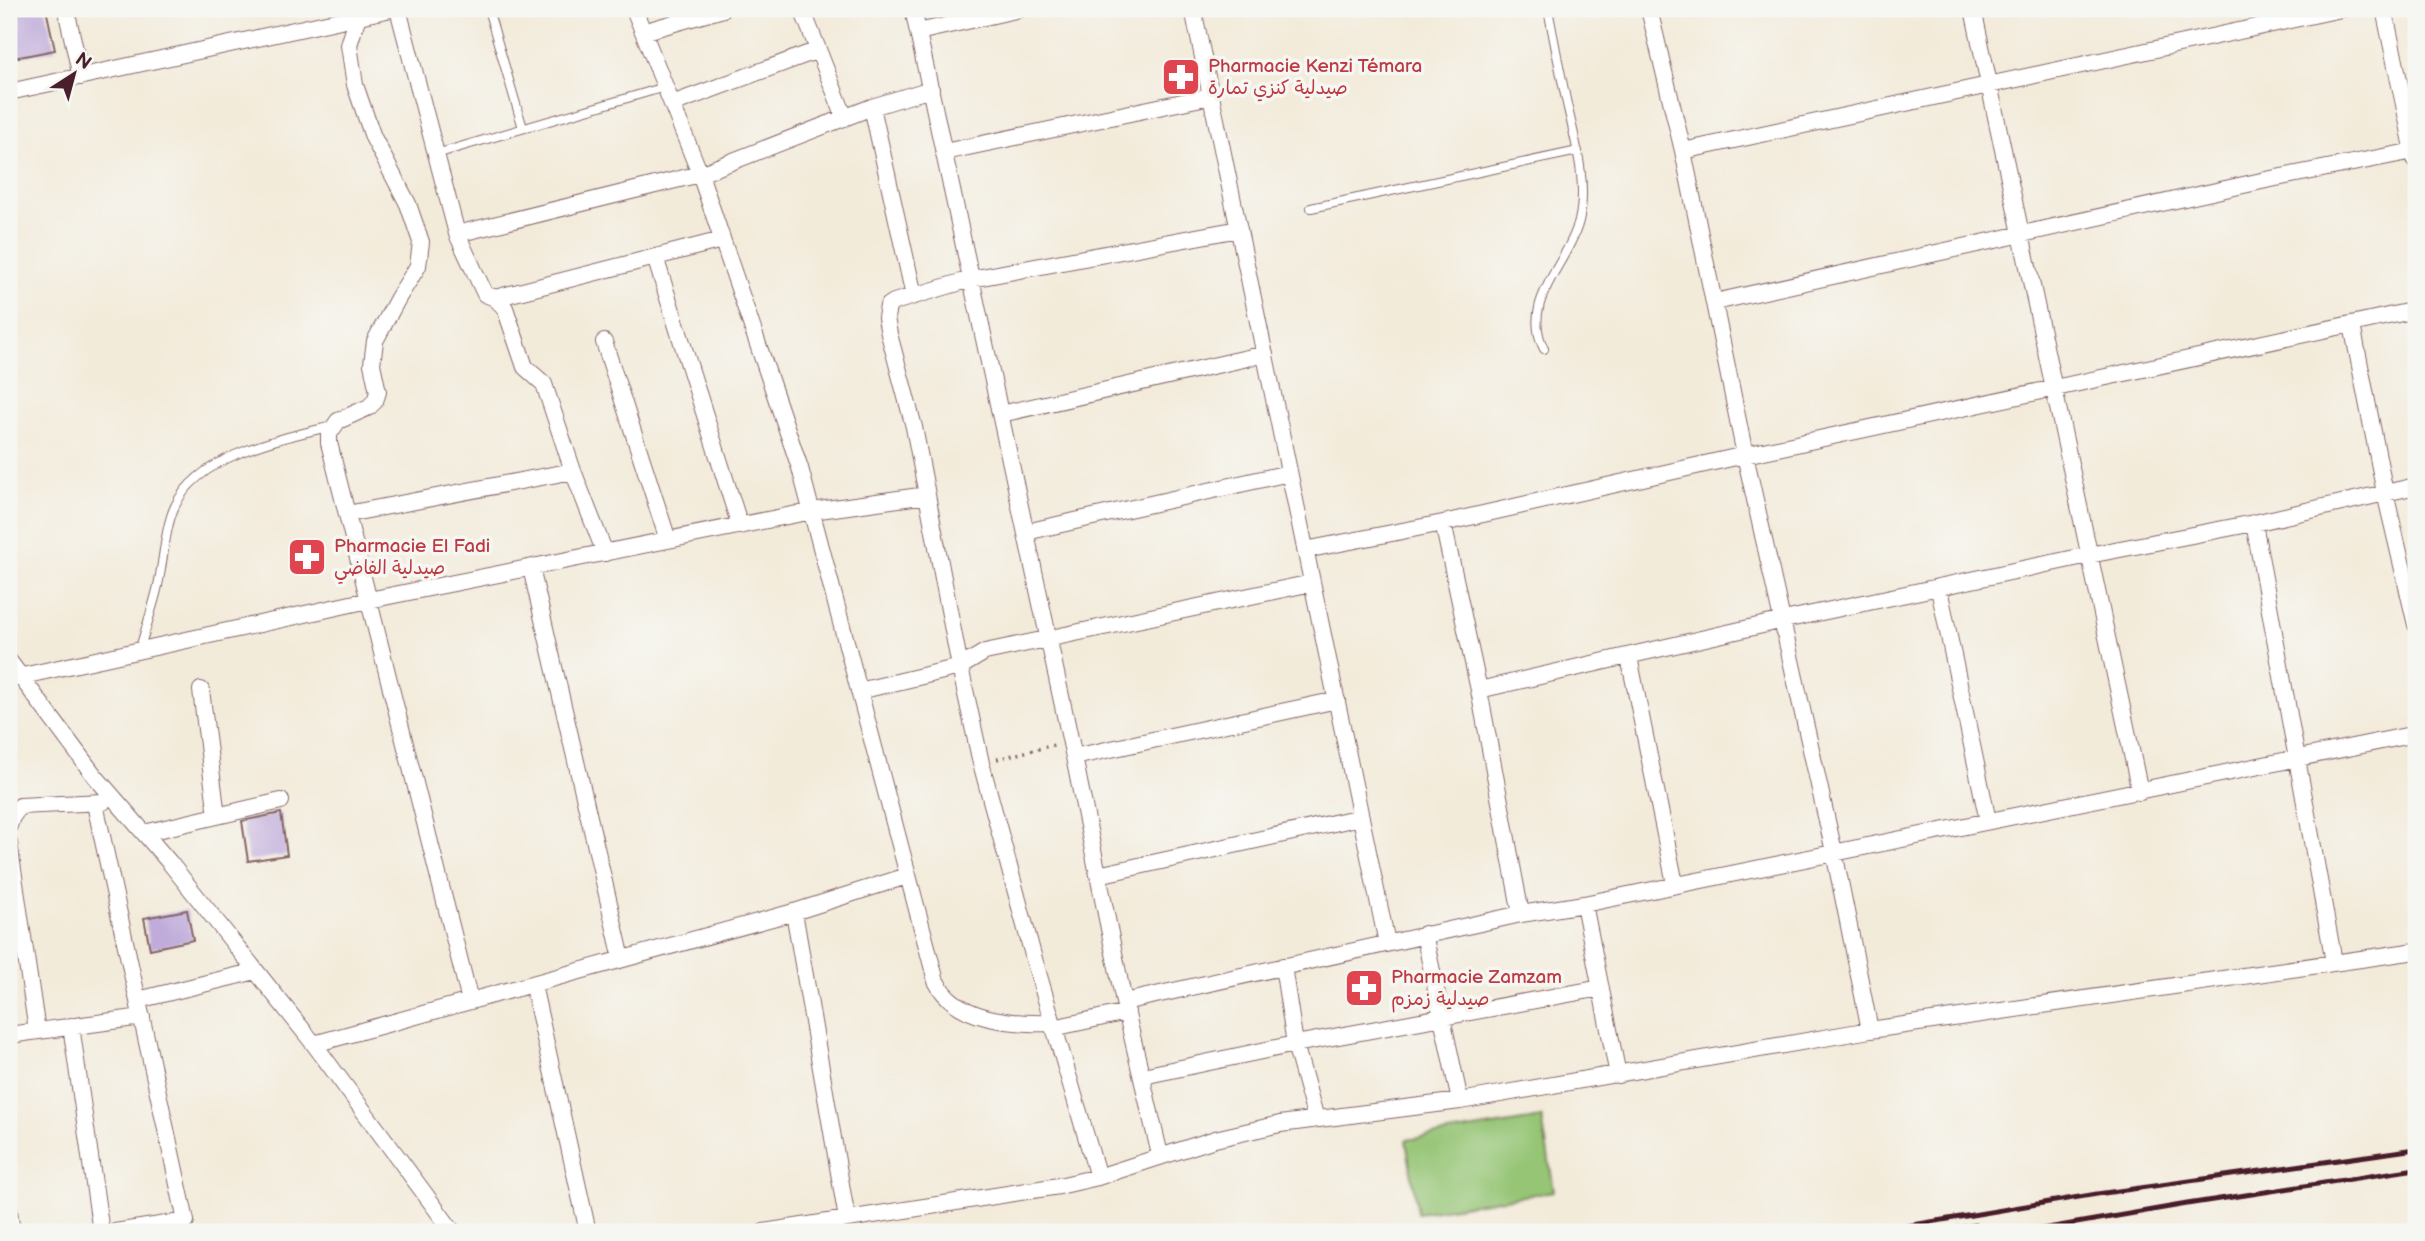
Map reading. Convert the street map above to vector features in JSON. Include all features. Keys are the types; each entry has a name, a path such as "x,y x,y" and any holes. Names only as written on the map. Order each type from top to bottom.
{"street":[{"path":"66,9 81,77"},
{"path":"9,92 358,12 391,9"},
{"path":"398,9 457,234 485,294 495,298 505,309 525,367 544,384 573,471 605,553"},
{"path":"634,9 700,174 800,468 936,981 947,999 982,1016 1016,1023 1052,1026 1283,966 1424,934 2140,792 2416,734"},
{"path":"643,32 723,9"},
{"path":"802,9 845,118"},
{"path":"913,9 1160,1155"},
{"path":"918,32 1020,9"},
{"path":"1193,9 1387,943"},
{"path":"1649,9 1683,151 1745,455 1784,620 1870,1030"},
{"path":"1973,9 2140,792"},
{"path":"1683,151 2341,9"},
{"path":"1715,302 2020,233 2415,156 2384,9"},
{"path":"358,12 349,45 355,85 373,137 408,204 421,242 418,266 375,341 372,364 378,392 374,401 369,407 342,417 333,426 329,443 470,1001"},
{"path":"672,104 818,50"},
{"path":"457,234 700,174 872,107 931,89"},
{"path":"944,152 1211,96"},
{"path":"872,107 914,296"},
{"path":"1098,1177 1052,1026 981,763 914,427 886,318 888,306 894,302 971,279 1239,229"},
{"path":"495,298 722,240"},
{"path":"655,257 740,526"},
{"path":"1306,550 1443,523 2416,310"},
{"path":"2352,325 2385,493 2416,625"},
{"path":"604,342 668,540"},
{"path":"1001,414 1265,354"},
{"path":"347,513 573,471"},
{"path":"1026,532 1289,473"},
{"path":"1479,690 1784,620 2254,523 2416,486"},
{"path":"15,678 369,600 812,511 927,495"},
{"path":"1443,523 1479,690 1521,914"},
{"path":"2254,523 2334,962"},
{"path":"531,568 622,960"},
{"path":"859,691 960,667 985,652 1312,583"},
{"path":"1939,589 1988,821"},
{"path":"1629,657 1675,884"},
{"path":"9,660 15,678 314,1044 453,1232"},
{"path":"201,690 217,816"},
{"path":"1073,749 1337,700"},
{"path":"9,826 20,806 95,804 116,800"},
{"path":"144,833 281,801"},
{"path":"95,804 186,1221 115,1232"},
{"path":"1098,875 1361,817"},
{"path":"9,843 37,1031"},
{"path":"314,1044 794,912 907,876"},
{"path":"1584,904 1618,1075"},
{"path":"794,912 847,1219"},
{"path":"1424,934 1460,1101"},
{"path":"764,1232 1023,1193 1098,1177 1160,1155 1280,1124 1460,1101 1870,1030 2416,951"},
{"path":"1283,966 1295,1044 1316,1119"},
{"path":"138,1000 256,971"},
{"path":"533,985 588,1232"},
{"path":"1143,1076 1295,1044 1601,988"},
{"path":"9,1035 142,1017"},
{"path":"71,1026 101,1232"},
{"path":"9,1210 12,1232"}],"lane":[{"path":"488,9 523,128"},
{"path":"1544,349 1537,336 1535,319 1545,290 1564,257 1579,219 1581,186 1578,151 1548,9"},
{"path":"436,154 665,87"},
{"path":"1311,208 1578,151"},
{"path":"139,651 157,589 174,506 189,485 226,458 333,426"}],"path":[{"path":"981,763 1073,749"}],"green space":[{"path":"1542,1118 1554,1191 1418,1213 1406,1140"}],"building":[{"path":"9,9 46,9 55,50 9,59"},
{"path":"281,813 287,855 248,861 242,821"},
{"path":"187,910 193,940 150,949 144,918"}],"railway":[{"path":"1871,1232 2097,1194 2416,1149"},
{"path":"2024,1232 2416,1169"},
{"path":"1937,1232 1975,1225"}],"place":[{"name":"Pharmacie Kenzi Témara صيدلية كنزي تمارة","path":"1181,77"},
{"name":"Pharmacie El Fadi صيدلية الفاضي","path":"307,557"},
{"name":"Pharmacie Zamzam صيدلية زمزم","path":"1364,988"}]}
